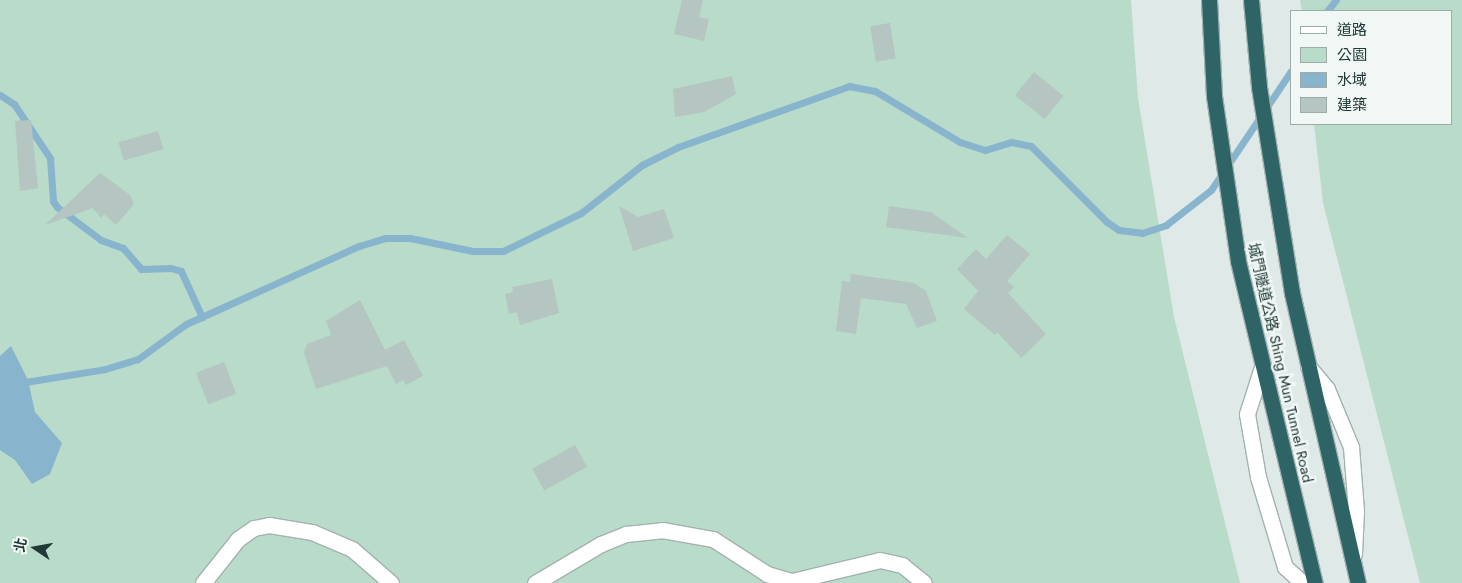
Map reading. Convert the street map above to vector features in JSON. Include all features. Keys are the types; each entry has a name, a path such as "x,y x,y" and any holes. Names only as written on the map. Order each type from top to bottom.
{"highway":[{"name":"城門隧道公路 Shing Mun Tunnel Road","path":"1209,0 1220,148 1246,304 1315,583"},
{"name":"城門隧道公路 Shing Mun Tunnel Road","path":"1251,0 1259,87 1292,293 1306,362 1358,583"}],"lane":[{"path":"1306,362 1327,390 1351,447 1356,511 1353,563"},
{"path":"1261,370 1247,414 1258,477 1285,567 1304,583"},
{"path":"203,583 238,538 254,528 269,525 312,532 352,549 390,583"},
{"path":"535,583 601,544 626,534 662,530 713,539 766,574 786,580 804,581 880,560 902,565 924,583"}],"green space":[{"path":"0,0 1131,0 1138,98 1174,317 1240,583 0,583"},
{"path":"1300,0 1462,0 1462,583 1420,583 1323,203 1314,125 1452,125 1452,10 1302,10"}],"water":[{"path":"11,346 28,380 35,412 62,443 50,474 32,484 15,460 0,450 0,356"}],"building":[{"path":"682,0 703,0 699,17 709,19 704,41 674,34"},
{"path":"890,23 896,59 876,62 870,26"},
{"path":"1034,72 1064,96 1045,119 1015,95"},
{"path":"732,76 736,94 704,112 675,117 673,89"},
{"path":"31,120 38,188 20,191 15,121"},
{"path":"158,131 163,149 124,161 119,142"},
{"path":"100,173 130,195 134,204 116,225 104,214 101,218 93,208 45,225"},
{"path":"619,206 638,217 664,209 674,238 633,251"},
{"path":"889,206 931,212 968,238 886,227"},
{"path":"1007,235 1030,254 1007,281 1014,287 1008,293 1046,334 1021,358 997,332 995,335 964,309 978,291 957,269 976,249 986,259"},
{"path":"851,274 914,283 926,291 937,321 917,328 906,304 861,298 856,334 836,331 842,281 850,282"},
{"path":"552,279 559,313 520,325 517,312 509,314 505,294 513,292 512,287"},
{"path":"360,300 385,350 404,340 423,376 406,385 403,380 396,384 387,366 316,389 304,353 307,344 331,335 326,321"},
{"path":"224,362 236,394 208,404 196,373"},
{"path":"575,445 587,467 544,491 532,469"}],"waterway":[{"path":"1328,10 1336,0"},
{"path":"19,383 105,369 138,359 186,324 359,246 385,238 410,238 473,251 503,251 581,213 642,165 678,147 849,86 875,91 960,142 985,150 1011,142 1031,146 1107,222 1119,230 1142,233 1166,225 1211,190 1290,72"},
{"path":"0,95 14,104 50,158 53,201 57,207 101,240 123,248 141,269 171,268 181,271 202,317"}]}
